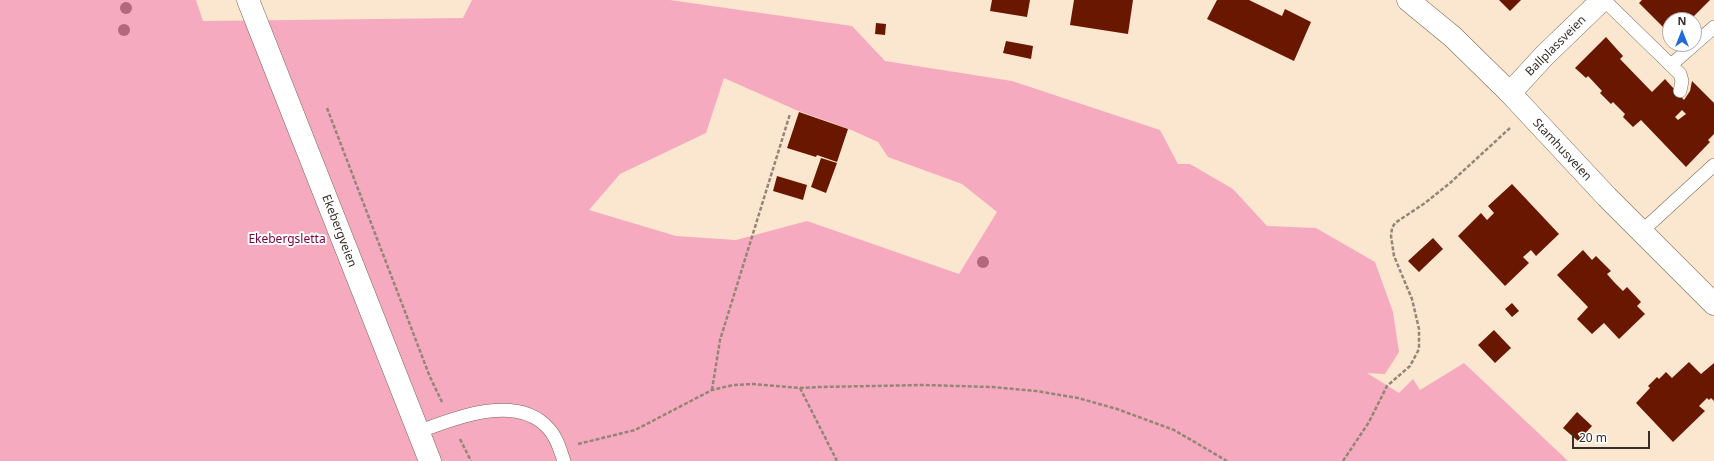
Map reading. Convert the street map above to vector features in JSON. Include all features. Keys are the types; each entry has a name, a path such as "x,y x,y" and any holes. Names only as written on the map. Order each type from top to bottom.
{"street":[{"name":"Ekebergveien","path":"248,0 430,461"},
{"name":"Stamhusveien","path":"1408,0 1454,37 1510,93 1606,197 1714,304"},
{"name":"Ballplassveien","path":"1510,93 1544,56 1603,0"}],"lane":[{"name":"Ballplassveien","path":"1603,0 1680,74 1682,82 1680,91"},
{"path":"1671,65 1714,27"},
{"path":"1641,232 1714,166"},
{"path":"418,432 460,416 507,410 523,412 547,427 554,436 564,461"}],"path":[{"path":"327,108 430,378 471,461"},
{"path":"1343,461 1369,422 1387,386 1410,366 1419,349 1419,329 1412,299 1394,256 1391,236 1395,222 1425,203 1450,183 1512,126 1526,111"},
{"path":"712,390 720,340 790,114"},
{"path":"560,448 635,430 712,390 734,385 753,384 800,388 820,386 992,386 1078,398 1117,409 1174,430 1227,461"},
{"path":"800,388 837,461"}],"green space":[{"name":"Ekebergsletta","path":"0,0 196,0 203,21 463,18 472,0 670,0 852,26 885,61 1012,81 1160,130 1178,164 1190,164 1233,189 1267,226 1316,228 1375,262 1393,312 1399,352 1385,374 1367,373 1399,393 1413,379 1420,390 1464,363 1568,461 0,461","holes":["724,78 796,110 849,129 878,142 888,157 962,184 997,212 959,274 807,221 736,240 676,236 589,210 620,174 706,133"]}],"building":[{"path":"992,0 1030,0 1027,17 990,11"},
{"path":"1074,0 1133,0 1128,34 1070,25"},
{"path":"1217,0 1249,0 1282,16 1285,9 1311,22 1294,61 1207,19"},
{"path":"1499,0 1521,0 1510,11"},
{"path":"1642,0 1710,0 1698,12 1662,12 1662,26 1639,3"},
{"path":"876,23 886,24 885,35 875,34"},
{"path":"1606,37 1623,56 1620,59 1652,92 1665,79 1684,100 1690,91 1692,81 1714,103 1714,134 1708,140 1710,142 1686,167 1641,120 1633,127 1623,117 1625,114 1613,102 1611,104 1600,93 1602,91 1588,76 1586,78 1575,68","holes":["1682,110 1686,114 1678,120 1675,117"]},
{"path":"1006,41 1033,46 1031,59 1003,53"},
{"path":"799,112 848,129 837,162 817,155 816,157 787,148"},
{"path":"821,158 837,163 826,193 811,187"},
{"path":"777,176 807,185 803,200 773,191"},
{"path":"1512,184 1559,234 1536,256 1531,250 1523,257 1529,263 1505,286 1458,236 1481,213 1487,220 1494,213 1488,206"},
{"path":"1433,238 1443,249 1419,272 1408,261"},
{"path":"1583,250 1592,260 1596,256 1611,271 1607,274 1614,282 1623,291 1627,287 1641,302 1637,306 1645,314 1619,339 1604,323 1592,334 1577,319 1588,307 1557,275"},
{"path":"1512,303 1519,311 1512,317 1505,309"},
{"path":"1494,330 1511,348 1495,363 1478,345"},
{"path":"1689,362 1701,374 1714,363 1714,401 1711,398 1709,400 1707,398 1699,406 1705,411 1673,442 1636,403 1650,388 1648,386 1657,377 1659,379 1666,372 1672,378"},
{"path":"1577,412 1592,426 1578,441 1563,428"}]}
